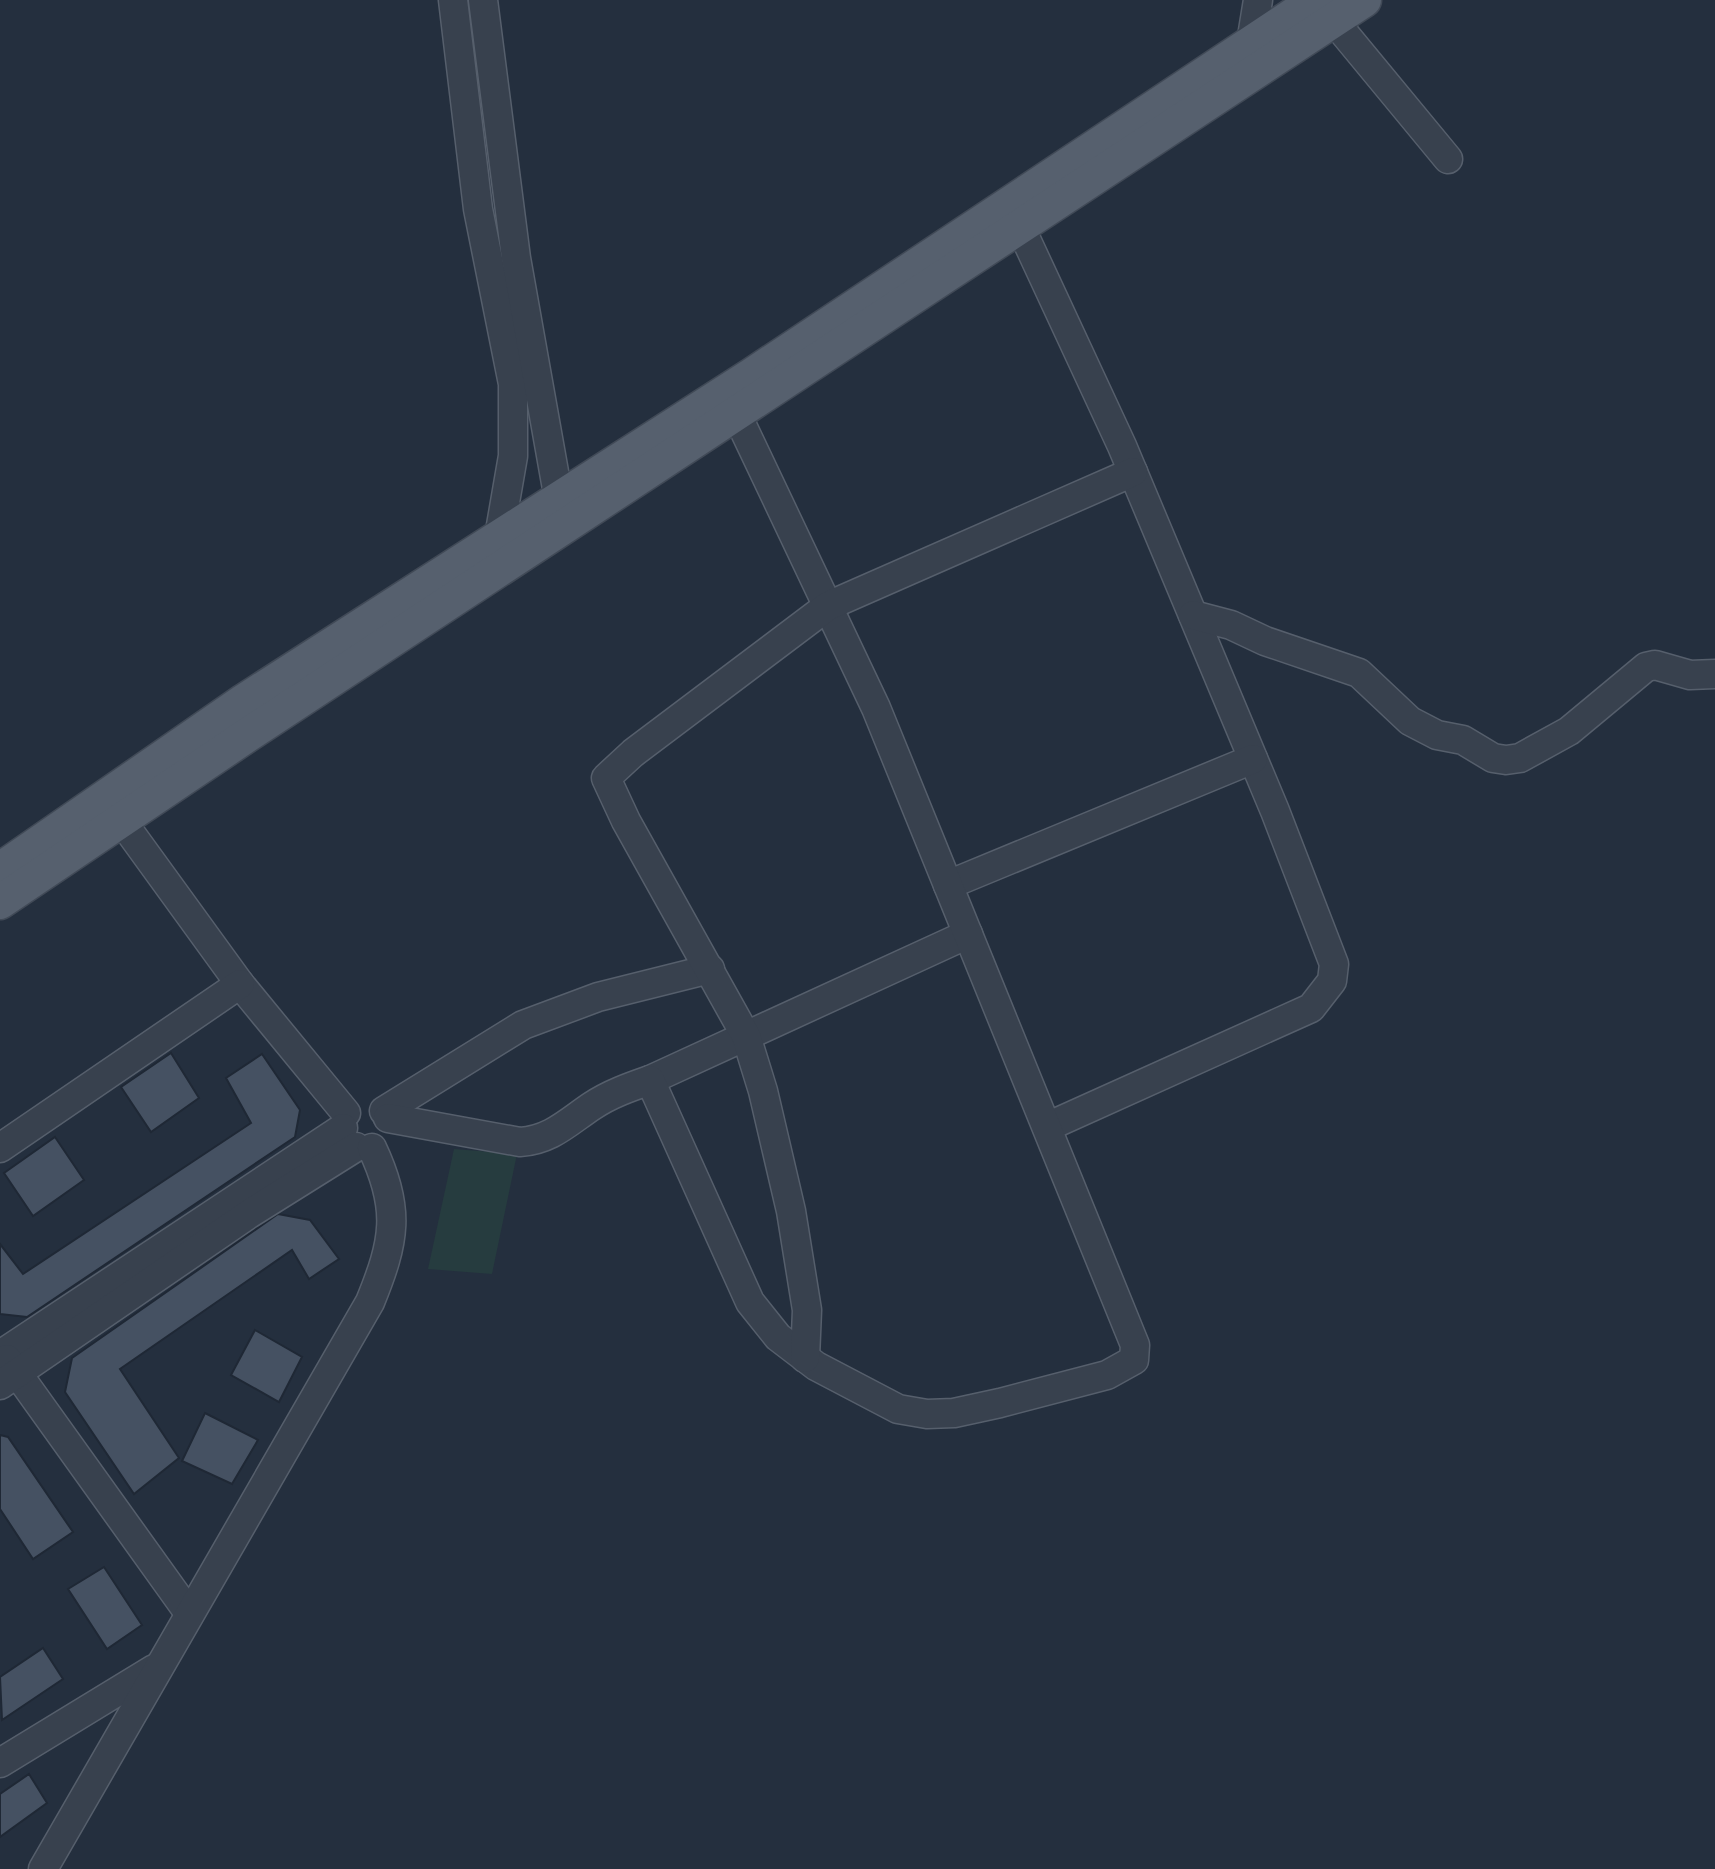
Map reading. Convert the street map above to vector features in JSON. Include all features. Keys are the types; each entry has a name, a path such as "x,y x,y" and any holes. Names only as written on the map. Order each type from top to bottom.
{"main road":[{"path":"0,870 244,701 499,537 561,513 737,415 1305,7 1364,0"},
{"path":"0,902 561,513 740,383 1014,214 1305,7"}],"street":[{"path":"453,0 478,209 513,384 513,456 499,537"},
{"path":"483,0 516,258 561,513"},
{"path":"1251,43 1258,0"},
{"path":"1305,7 1448,159"},
{"path":"1014,214 1133,472 1253,759 1334,964 1332,981 1311,1008 1047,1127"},
{"path":"650,1080 750,1302 778,1337 805,1358 898,1409 927,1414 954,1413 1000,1403 1107,1375 1134,1360 1135,1345 876,708 737,415"},
{"path":"805,1358 807,1310 791,1211 763,1091 746,1036 626,821 606,778 633,753 828,606 1133,472"},
{"path":"1193,615 1231,625 1265,641 1359,673 1410,721 1437,735 1463,740 1493,758 1506,760 1520,758 1569,731 1646,667 1655,665 1690,675 1715,674"},
{"path":"948,885 1253,759"},
{"path":"43,1869 370,1302 387,1260 393,1232 393,1208 384,1174 121,820"},
{"path":"189,1613 4,1363 354,1134 365,1102 386,1115 520,1142 535,1141 559,1130 604,1099 968,934"},
{"path":"386,1115 523,1025 598,997 710,969"},
{"path":"0,1148 240,984"},
{"path":"354,1134 385,1140 386,1115"},
{"path":"0,1763 158,1666"}],"green space":[{"path":"454,1149 517,1154 492,1274 428,1269"}],"building":[{"path":"171,1053 199,1098 151,1132 121,1087"},
{"path":"262,1054 300,1110 295,1137 27,1317 0,1314 0,1244 23,1274 251,1123 226,1078"},
{"path":"55,1137 84,1180 33,1216 4,1173"},
{"path":"278,1214 310,1220 339,1259 309,1279 292,1250 120,1369 179,1458 134,1494 65,1392 72,1358"},
{"path":"255,1330 302,1357 279,1402 231,1375"},
{"path":"205,1413 258,1440 232,1484 182,1461"},
{"path":"0,1435 8,1437 73,1532 33,1559 0,1509"},
{"path":"104,1567 142,1625 107,1649 68,1589"},
{"path":"43,1648 63,1679 2,1720 0,1677"},
{"path":"29,1774 47,1803 0,1837 0,1794"}]}
